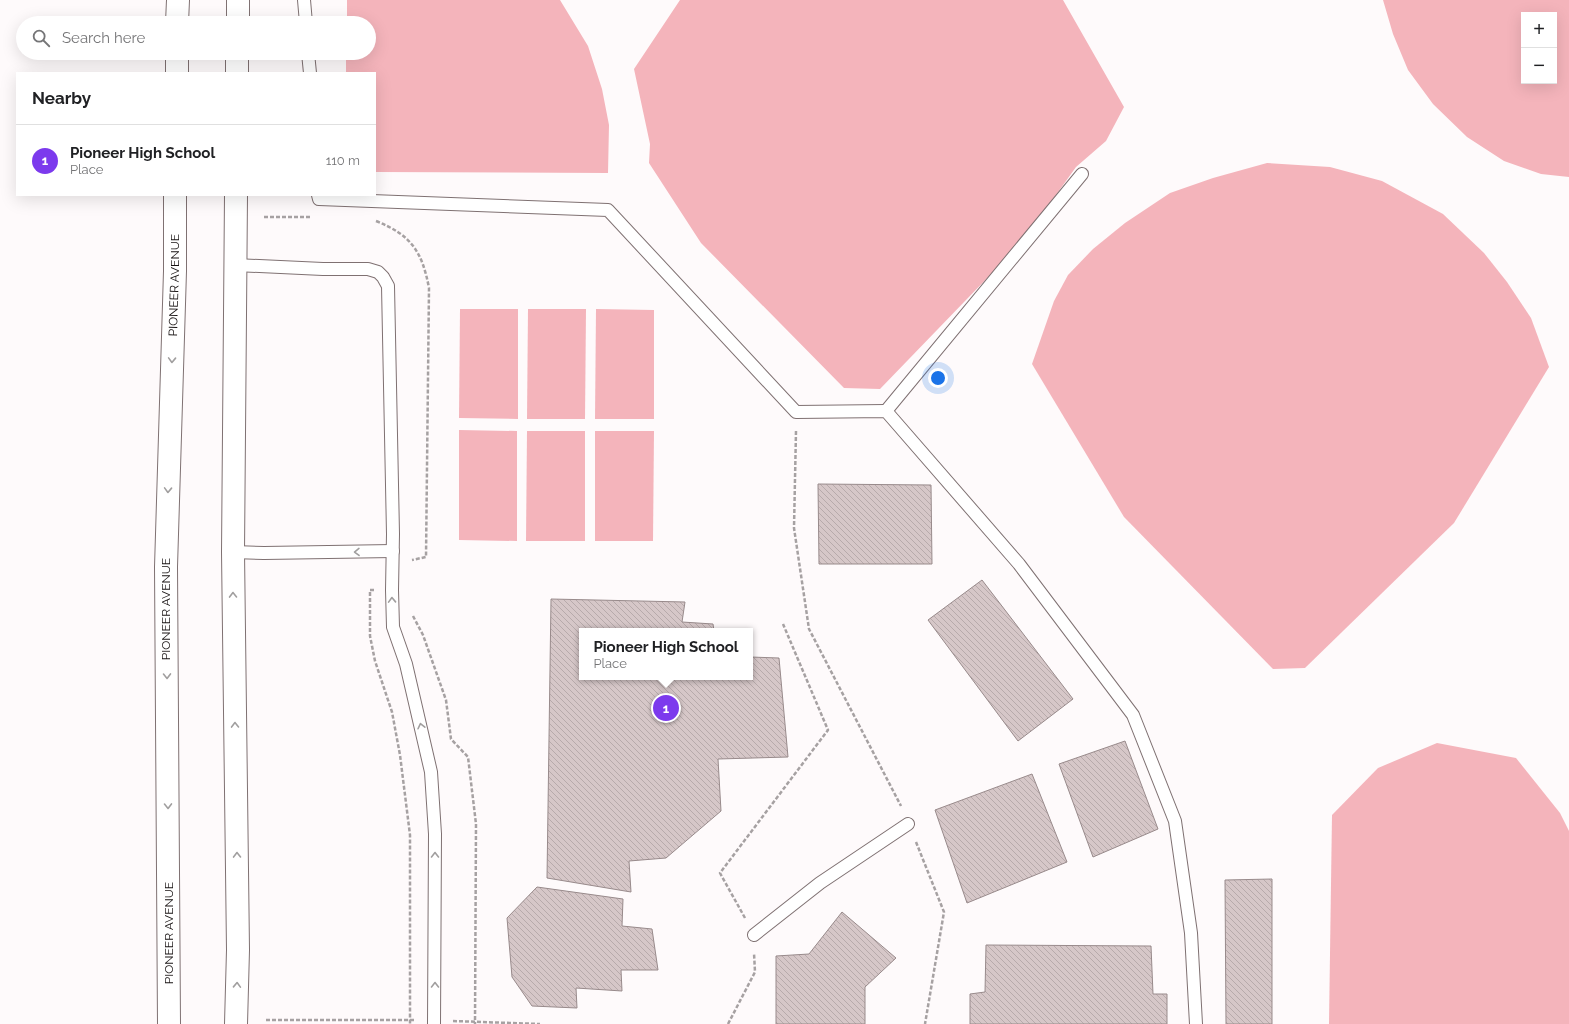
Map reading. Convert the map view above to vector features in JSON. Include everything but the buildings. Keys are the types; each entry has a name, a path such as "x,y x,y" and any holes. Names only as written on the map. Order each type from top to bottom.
{"street":[{"path":"177,16 178,0"},
{"path":"238,0 238,16"},
{"path":"177,60 177,72"},
{"path":"237,60 237,72"},
{"name":"PIONEER AVENUE","path":"169,1024 166,567 175,196"},
{"path":"236,196 233,552 238,950 236,1024"}],"lane":[{"path":"304,0 305,16"},
{"path":"309,60 310,72"},
{"path":"886,411 1082,174"},
{"path":"318,196 319,199 608,210 796,412 886,411 1019,564 1133,715 1175,821 1191,933 1196,1024"},
{"path":"235,265 323,269 368,269 378,272 387,282 389,291 393,627 406,664 431,772 435,834 434,1022"},
{"path":"233,552 393,551"},
{"path":"754,935 820,883 908,824"}],"path":[{"path":"796,412 794,528 809,629 899,802 944,912 925,1024"},
{"path":"411,560 426,557"},
{"path":"392,590 370,590 370,636 375,661 392,712 400,755 410,835 410,1024"},
{"path":"410,611 423,634 446,700 451,739 468,757 476,824 475,1023"},
{"path":"728,1024 755,972 754,935 720,873 828,730 783,624"},
{"path":"266,1020 410,1020 434,1022 540,1024"}],"shaded area":[{"path":"347,0 560,0 588,46 602,89 609,125 608,173 376,172 376,72 346,72 346,60 376,60 376,16 347,16"},
{"path":"680,0 1063,0 1124,107 1106,141 1076,167 1023,241 880,389 844,388 701,243 649,163 650,144 634,69"},
{"path":"1383,0 1569,0 1569,177 1541,174 1504,161 1467,137 1433,104 1408,70 1393,34"},
{"path":"1267,163 1330,167 1382,181 1443,214 1484,253 1507,282 1531,318 1549,367 1454,523 1305,668 1273,669 1124,517 1032,364 1054,301 1068,275 1093,249 1125,223 1170,193 1213,178"},
{"path":"460,309 518,309 518,419 459,418"},
{"path":"528,309 586,309 585,419 527,419"},
{"path":"596,309 654,310 654,419 595,419"},
{"path":"459,430 517,431 517,541 459,540"},
{"path":"527,431 585,431 585,541 526,541"},
{"path":"595,431 654,431 653,541 595,541"},
{"path":"1437,743 1516,758 1560,813 1569,831 1569,1024 1329,1024 1332,815 1378,768"}],"place":[{"name":"Pioneer High School","path":"666,708"}]}
